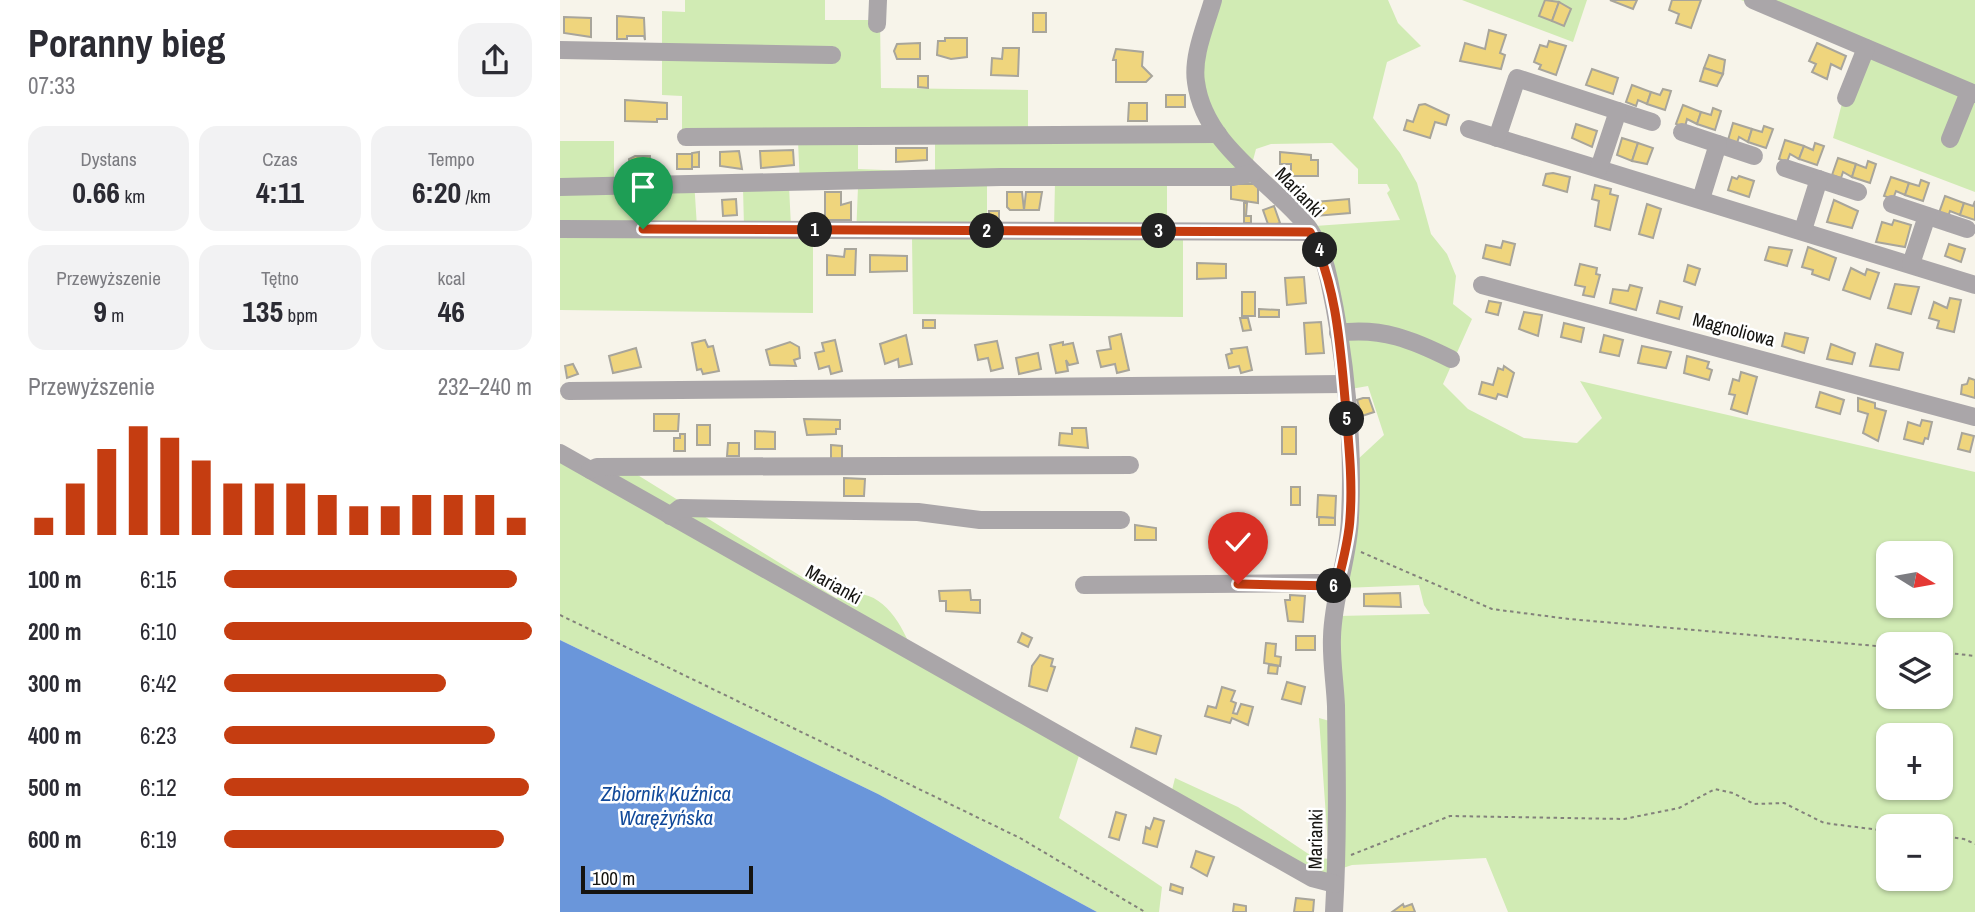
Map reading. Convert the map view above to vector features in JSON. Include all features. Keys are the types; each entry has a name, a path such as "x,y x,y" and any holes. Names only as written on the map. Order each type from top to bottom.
{"street":[{"path":"877,24 878,0"},
{"name":"Marianki","path":"560,453 1312,877 1335,884 1336,701 1331,640 1350,505 1338,333 1323,258 1310,232 1218,134 1204,110 1195,81 1198,52 1213,0"},
{"path":"1753,0 1972,93 1950,139"},
{"path":"1846,99 1866,48"},
{"path":"560,50 832,55"},
{"path":"1497,138 1517,78 1652,122"},
{"path":"1599,168 1618,111"},
{"path":"1469,129 1804,230 1975,285"},
{"path":"1682,132 1754,156"},
{"path":"686,137 1218,134"},
{"path":"1701,199 1718,144"},
{"path":"1786,168 1858,192"},
{"path":"560,187 1001,177 1233,177 1253,173"},
{"path":"1804,230 1819,179"},
{"path":"1892,204 1967,229"},
{"path":"1911,264 1927,216"},
{"path":"560,229 1310,232"},
{"name":"Magnoliowa","path":"1482,285 1975,417"},
{"path":"1338,333 1363,330 1394,333 1451,359"},
{"path":"569,391 1343,384"},
{"path":"590,470 610,467 1130,465"},
{"path":"670,516 680,508 705,508 918,512 980,520 1121,520"},
{"path":"1084,585 1305,583 1337,586"},
{"path":"1334,912 1335,884"}],"path":[{"path":"1346,545 1384,565 1492,609 1569,620 1876,647"},
{"path":"560,615 1028,842 1144,912"},
{"path":"1953,653 1975,656"},
{"path":"1337,860 1450,817 1624,819 1679,808 1715,789 1733,793 1754,804 1784,803 1824,823 1876,830"},
{"path":"1953,838 1975,844"}],"green space":[{"path":"685,0 825,0 825,20 880,20 881,88 1028,90 1028,144 1212,142 1200,72 1217,0 1388,0 1398,23 1421,46 1387,62 1373,118 1400,153 1417,183 1431,234 1447,254 1456,276 1453,304 1472,319 1443,384 1468,409 1524,438 1577,443 1602,418 1580,381 1975,472 1975,912 1508,912 1486,858 1352,865 1319,876 1172,790 1175,778 1238,807 1313,857 1329,859 1319,718 1340,724 1338,616 1430,614 1424,605 1419,585 1343,588 1356,461 1384,435 1368,386 1345,390 1315,226 1400,220 1387,193 1390,190 1387,184 1358,184 1358,169 1332,143 1271,144 1256,149 1252,164 1267,182 1167,184 1167,225 1183,226 1183,317 913,314 912,237 856,236 858,187 800,186 798,141 682,141 682,96 662,95 662,11 685,12","holes":["935,140 935,172 858,169 858,141","987,182 1055,182 1054,228 987,228"]},
{"path":"1462,0 1587,0 1573,42"},
{"path":"1741,0 1975,0 1975,192 1833,138 1856,49"},
{"path":"560,141 614,141 614,182 694,180 697,227 744,227 743,188 789,186 791,227 813,227 813,313 560,310"},
{"path":"560,458 636,474 836,598 858,594 869,596 887,608 894,617 914,656 1083,743 1059,818 1162,887 1159,912 1097,912 878,794 560,640"}],"water":[{"name":"Zbiornik Kuźnica Warężyńska","path":"560,640 878,794 1097,912 560,912"}],"building":[{"path":"1545,0 1559,2 1552,21 1539,16"},
{"path":"1610,0 1637,0 1633,9"},
{"path":"1672,0 1701,0 1691,28 1676,23 1679,14 1669,10"},
{"path":"1559,2 1571,9 1564,26 1552,21"},
{"path":"1033,13 1046,13 1046,32 1033,32"},
{"path":"617,16 644,18 645,40 644,36 617,39"},
{"path":"564,17 591,18 591,37 564,33"},
{"path":"1489,30 1506,35 1500,53 1505,55 1501,69 1460,61 1465,43 1485,49"},
{"path":"945,38 967,38 967,57 951,59 937,55 938,41 945,41"},
{"path":"1549,41 1566,46 1556,75 1539,69 1541,65 1534,62 1540,45 1547,47"},
{"path":"920,43 920,59 897,59 894,51 897,44"},
{"path":"1817,43 1846,56 1841,69 1831,64 1827,79 1812,72 1816,64 1809,61"},
{"path":"1003,48 1019,48 1018,76 991,75 992,58 1002,59"},
{"path":"1116,49 1143,52 1142,66 1152,76 1146,82 1116,82 1116,60 1113,60"},
{"path":"1709,55 1725,60 1723,74 1704,68"},
{"path":"1704,68 1723,74 1717,86 1700,81"},
{"path":"1592,69 1618,78 1613,94 1586,85"},
{"path":"918,76 928,76 928,88 918,87"},
{"path":"1632,85 1651,92 1647,104 1638,100 1636,106 1626,102"},
{"path":"1663,89 1671,91 1665,110 1647,104 1651,92 1660,95"},
{"path":"1166,95 1185,95 1185,107 1166,107"},
{"path":"625,100 667,103 667,119 657,119 657,122 625,121"},
{"path":"1129,103 1147,103 1147,121 1128,121"},
{"path":"1425,104 1449,115 1446,125 1435,122 1430,138 1404,130 1407,120 1413,122 1419,105"},
{"path":"1683,105 1701,112 1697,124 1687,119 1685,127 1676,124"},
{"path":"1713,108 1721,111 1715,130 1697,124 1701,112 1711,115"},
{"path":"1733,123 1752,129 1748,142 1739,137 1737,143 1728,140"},
{"path":"1576,124 1597,131 1592,147 1572,138"},
{"path":"1764,126 1773,129 1766,148 1748,142 1752,129 1762,132"},
{"path":"1622,138 1638,143 1632,161 1617,155"},
{"path":"1785,140 1804,146 1799,159 1790,154 1787,162 1779,159"},
{"path":"1638,143 1653,148 1647,164 1632,161"},
{"path":"1815,143 1824,146 1817,165 1799,159 1804,146 1813,150"},
{"path":"896,148 927,148 927,160 896,162"},
{"path":"793,150 794,165 761,168 760,151"},
{"path":"739,151 742,169 720,166 720,152"},
{"path":"699,152 699,167 692,167 692,153"},
{"path":"1280,152 1311,155 1311,160 1318,160 1318,176 1291,176 1291,164 1280,164"},
{"path":"677,154 692,154 692,169 677,169"},
{"path":"635,156 650,156 651,176 629,174 629,159"},
{"path":"1838,158 1856,164 1852,177 1843,172 1841,178 1832,175"},
{"path":"1868,161 1876,164 1870,183 1852,177 1856,164 1866,168"},
{"path":"1546,174 1570,177 1567,192 1543,185"},
{"path":"1739,176 1754,181 1749,197 1728,190 1732,177 1737,179"},
{"path":"1891,177 1909,183 1905,195 1896,191 1893,199 1884,196"},
{"path":"1921,180 1929,183 1923,201 1905,195 1909,183 1919,186"},
{"path":"1231,184 1258,184 1258,203 1231,199"},
{"path":"1595,185 1611,189 1610,194 1618,196 1610,230 1595,226 1599,201 1592,199"},
{"path":"825,192 841,192 841,205 851,202 851,220 825,220"},
{"path":"1007,192 1022,192 1024,210 1010,210 1007,207"},
{"path":"1026,192 1042,192 1039,210 1024,210"},
{"path":"1945,196 1964,203 1960,215 1950,211 1948,217 1939,213"},
{"path":"736,199 737,215 723,216 722,200"},
{"path":"1349,199 1350,213 1315,216 1315,202"},
{"path":"1834,200 1858,211 1852,228 1827,222"},
{"path":"1975,201 1975,220 1960,215 1964,203 1973,206"},
{"path":"1244,203 1247,203 1246,216 1251,216 1251,223 1244,223"},
{"path":"1647,204 1661,209 1653,238 1639,234"},
{"path":"1274,206 1280,223 1269,227 1263,210"},
{"path":"989,211 999,211 999,226 989,226"},
{"path":"1894,220 1911,225 1905,247 1876,242 1882,222 1892,225"},
{"path":"1503,241 1515,244 1510,265 1483,258 1486,245 1501,248"},
{"path":"1949,244 1965,249 1961,262 1945,256"},
{"path":"1769,247 1792,250 1787,266 1765,260"},
{"path":"1808,247 1836,258 1829,280 1802,267"},
{"path":"845,249 856,249 855,275 827,275 827,255 844,257"},
{"path":"870,255 907,256 907,271 870,272"},
{"path":"1197,263 1226,264 1226,278 1197,279"},
{"path":"1580,264 1597,268 1596,274 1600,275 1594,297 1583,295 1585,287 1575,285"},
{"path":"1688,265 1700,269 1695,285 1684,281"},
{"path":"1851,268 1865,275 1867,269 1879,273 1870,299 1843,290"},
{"path":"1304,277 1306,303 1287,305 1285,278"},
{"path":"1895,284 1919,287 1911,314 1888,308"},
{"path":"1630,285 1642,288 1636,310 1610,303 1613,289 1628,291"},
{"path":"1242,292 1255,292 1255,316 1242,316"},
{"path":"1950,298 1961,300 1954,332 1937,328 1939,321 1929,318 1934,302 1947,308"},
{"path":"1489,301 1501,303 1498,315 1486,312"},
{"path":"1660,301 1682,307 1679,319 1657,313"},
{"path":"1259,309 1279,310 1279,317 1259,317"},
{"path":"1524,312 1542,315 1538,336 1519,329"},
{"path":"1240,318 1248,318 1251,330 1243,331"},
{"path":"923,320 935,320 935,328 923,328"},
{"path":"1321,322 1324,353 1306,354 1304,323"},
{"path":"1564,323 1584,328 1581,342 1561,337"},
{"path":"1785,333 1808,338 1804,353 1782,346"},
{"path":"1121,334 1129,370 1117,373 1115,364 1101,367 1097,351 1111,349 1109,337"},
{"path":"906,335 912,364 899,367 898,359 885,364 880,344"},
{"path":"1604,335 1623,340 1619,356 1600,352"},
{"path":"705,340 708,347 713,346 719,371 703,374 701,369 697,370 692,343"},
{"path":"835,340 842,371 831,374 829,366 819,369 815,353 824,351 822,343"},
{"path":"997,341 1003,368 991,371 988,358 978,360 975,345"},
{"path":"790,342 799,347 800,358 794,360 796,366 770,365 766,350"},
{"path":"1063,342 1063,345 1073,343 1078,363 1069,365 1066,360 1068,371 1056,373 1050,345"},
{"path":"1831,344 1855,353 1852,364 1827,359"},
{"path":"1876,344 1903,353 1899,370 1870,366"},
{"path":"1642,346 1671,352 1666,368 1638,363"},
{"path":"1247,347 1252,370 1241,373 1239,366 1229,368 1226,355 1232,353 1231,349"},
{"path":"636,348 641,367 613,373 609,356"},
{"path":"1038,353 1041,369 1019,374 1016,358"},
{"path":"1687,356 1709,362 1707,368 1712,370 1709,380 1684,373"},
{"path":"573,364 578,374 567,378 565,366"},
{"path":"1504,366 1514,373 1507,397 1498,394 1496,399 1479,394 1482,382 1493,385 1498,368 1503,370"},
{"path":"1741,372 1757,377 1747,414 1731,409 1735,395 1729,394 1733,379 1739,381"},
{"path":"1969,378 1975,380 1975,398 1961,394 1962,385 1967,384"},
{"path":"1820,392 1844,400 1840,414 1816,407"},
{"path":"1369,398 1374,412 1362,416 1357,400"},
{"path":"1858,398 1875,403 1875,408 1886,411 1878,441 1863,433 1868,414 1858,411"},
{"path":"654,414 679,414 678,431 654,431"},
{"path":"804,419 840,420 840,429 836,429 836,434 807,435"},
{"path":"1922,420 1932,422 1928,439 1925,438 1923,444 1904,439 1908,422 1920,426"},
{"path":"697,425 710,425 710,445 697,445"},
{"path":"1282,427 1296,427 1296,454 1282,454"},
{"path":"1072,428 1086,428 1088,448 1059,445 1060,433 1072,434"},
{"path":"755,431 775,432 775,449 755,449"},
{"path":"1962,433 1974,436 1970,452 1958,449"},
{"path":"680,434 685,434 685,451 674,451 674,438 680,438"},
{"path":"728,443 739,443 739,456 727,456"},
{"path":"831,445 842,446 842,459 831,459"},
{"path":"844,478 865,479 864,496 844,496"},
{"path":"1291,487 1300,487 1300,505 1291,505"},
{"path":"1318,495 1336,496 1335,518 1317,517"},
{"path":"1319,517 1335,518 1335,525 1319,525"},
{"path":"1135,525 1156,528 1156,540 1135,540"},
{"path":"970,590 971,600 980,600 980,613 946,611 946,601 940,601 939,591"},
{"path":"1400,593 1401,607 1364,606 1364,594"},
{"path":"1290,595 1305,596 1303,622 1288,621 1285,600 1290,600"},
{"path":"1022,633 1032,638 1028,647 1018,642"},
{"path":"1296,636 1315,636 1315,650 1296,650"},
{"path":"1266,643 1276,644 1275,656 1281,657 1280,666 1264,663"},
{"path":"1040,655 1053,659 1051,666 1055,667 1047,691 1029,686 1032,666"},
{"path":"1269,665 1278,666 1277,674 1268,673"},
{"path":"1287,682 1305,687 1301,704 1282,699"},
{"path":"1222,687 1235,691 1231,701 1236,703 1233,713 1237,714 1241,704 1253,707 1248,725 1232,718 1230,723 1205,716 1208,706 1216,708"},
{"path":"1136,728 1161,736 1156,754 1131,747"},
{"path":"1116,812 1126,815 1119,840 1109,837"},
{"path":"1154,818 1164,821 1157,847 1143,843 1146,827 1150,829"},
{"path":"1196,851 1214,857 1207,876 1191,867"},
{"path":"1171,884 1183,888 1182,894 1170,890"},
{"path":"1296,898 1314,900 1313,912 1294,912"},
{"path":"1234,904 1246,906 1246,912 1233,912"},
{"path":"1403,904 1404,907 1412,904 1415,912 1392,912"}],"route":[{"path":"643,229 1310,232 1323,258 1329,280 1338,333 1349,450 1350,519 1337,586 1317,583 1238,584"}]}
